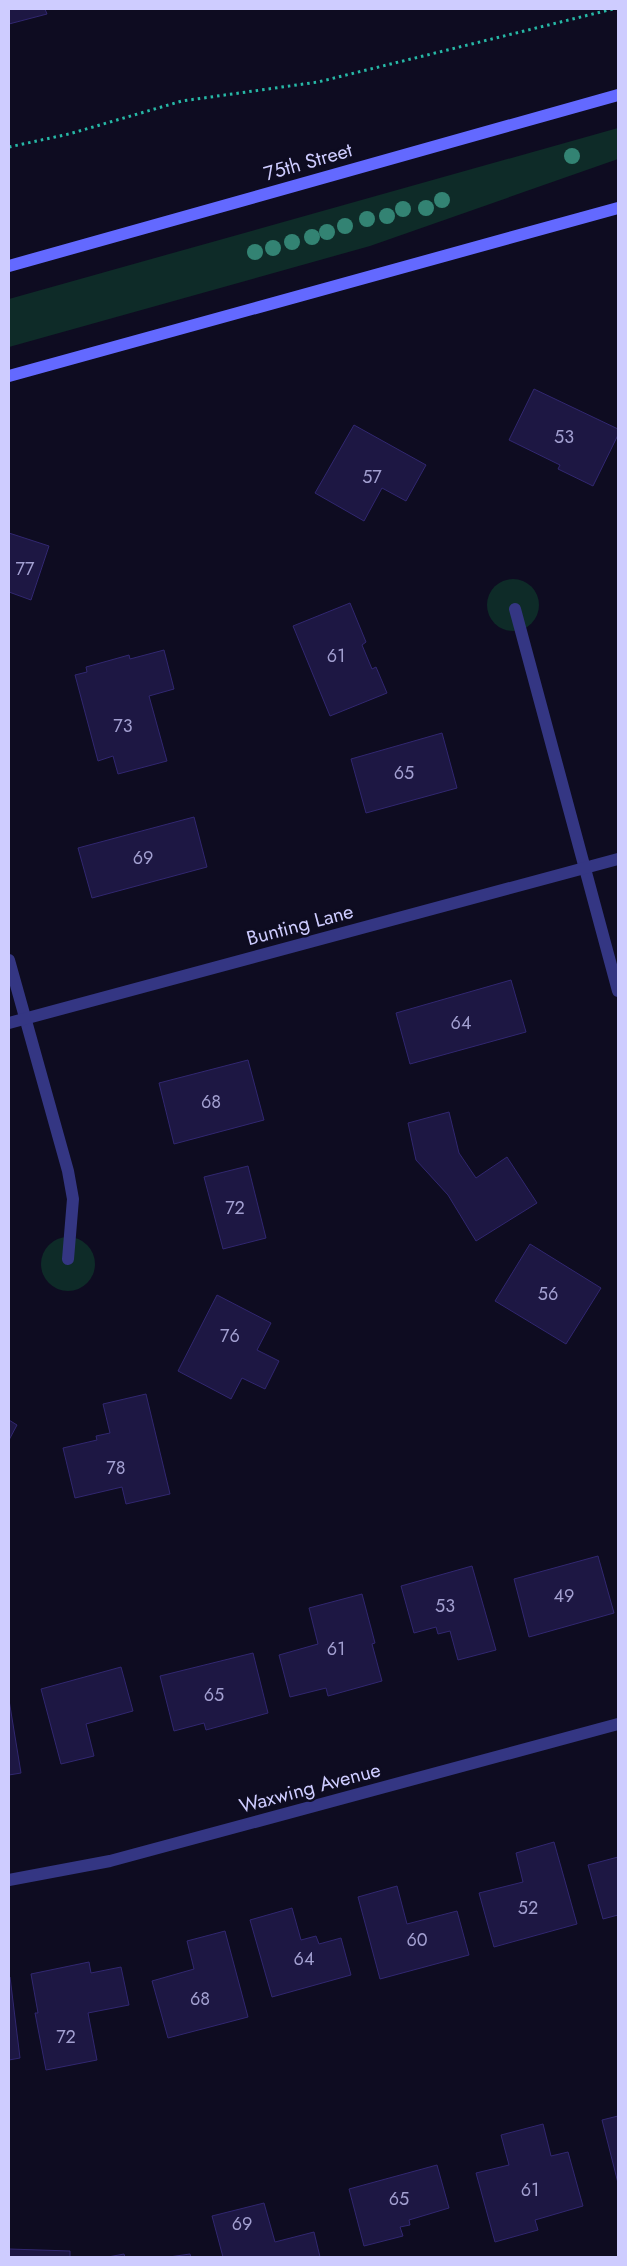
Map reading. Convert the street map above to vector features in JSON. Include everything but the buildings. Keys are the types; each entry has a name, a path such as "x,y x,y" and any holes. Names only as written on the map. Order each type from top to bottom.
{"main road":[{"name":"75th Street","path":"9,266 618,95"},
{"path":"9,376 618,208"}],"street":[{"path":"515,608 618,991"},
{"name":"Bunting Lane","path":"9,1023 618,859"},
{"path":"9,960 68,1171 73,1198 68,1259"},
{"name":"Waxwing Avenue","path":"9,1880 110,1861 618,1724"}],"path":[{"path":"9,147 69,134 182,101 318,82 613,9"}],"green space":[{"path":"618,128 618,159 370,246 9,347 9,299"},
{"path":"508,579 518,579 532,586 539,600 539,610 532,624 518,631 508,631 498,627 491,620 487,610 487,600 491,590 498,583"},
{"path":"63,1237 73,1237 83,1241 91,1249 95,1264 91,1279 83,1287 73,1291 63,1291 53,1287 45,1279 41,1269 41,1259 45,1249 53,1241"}]}
